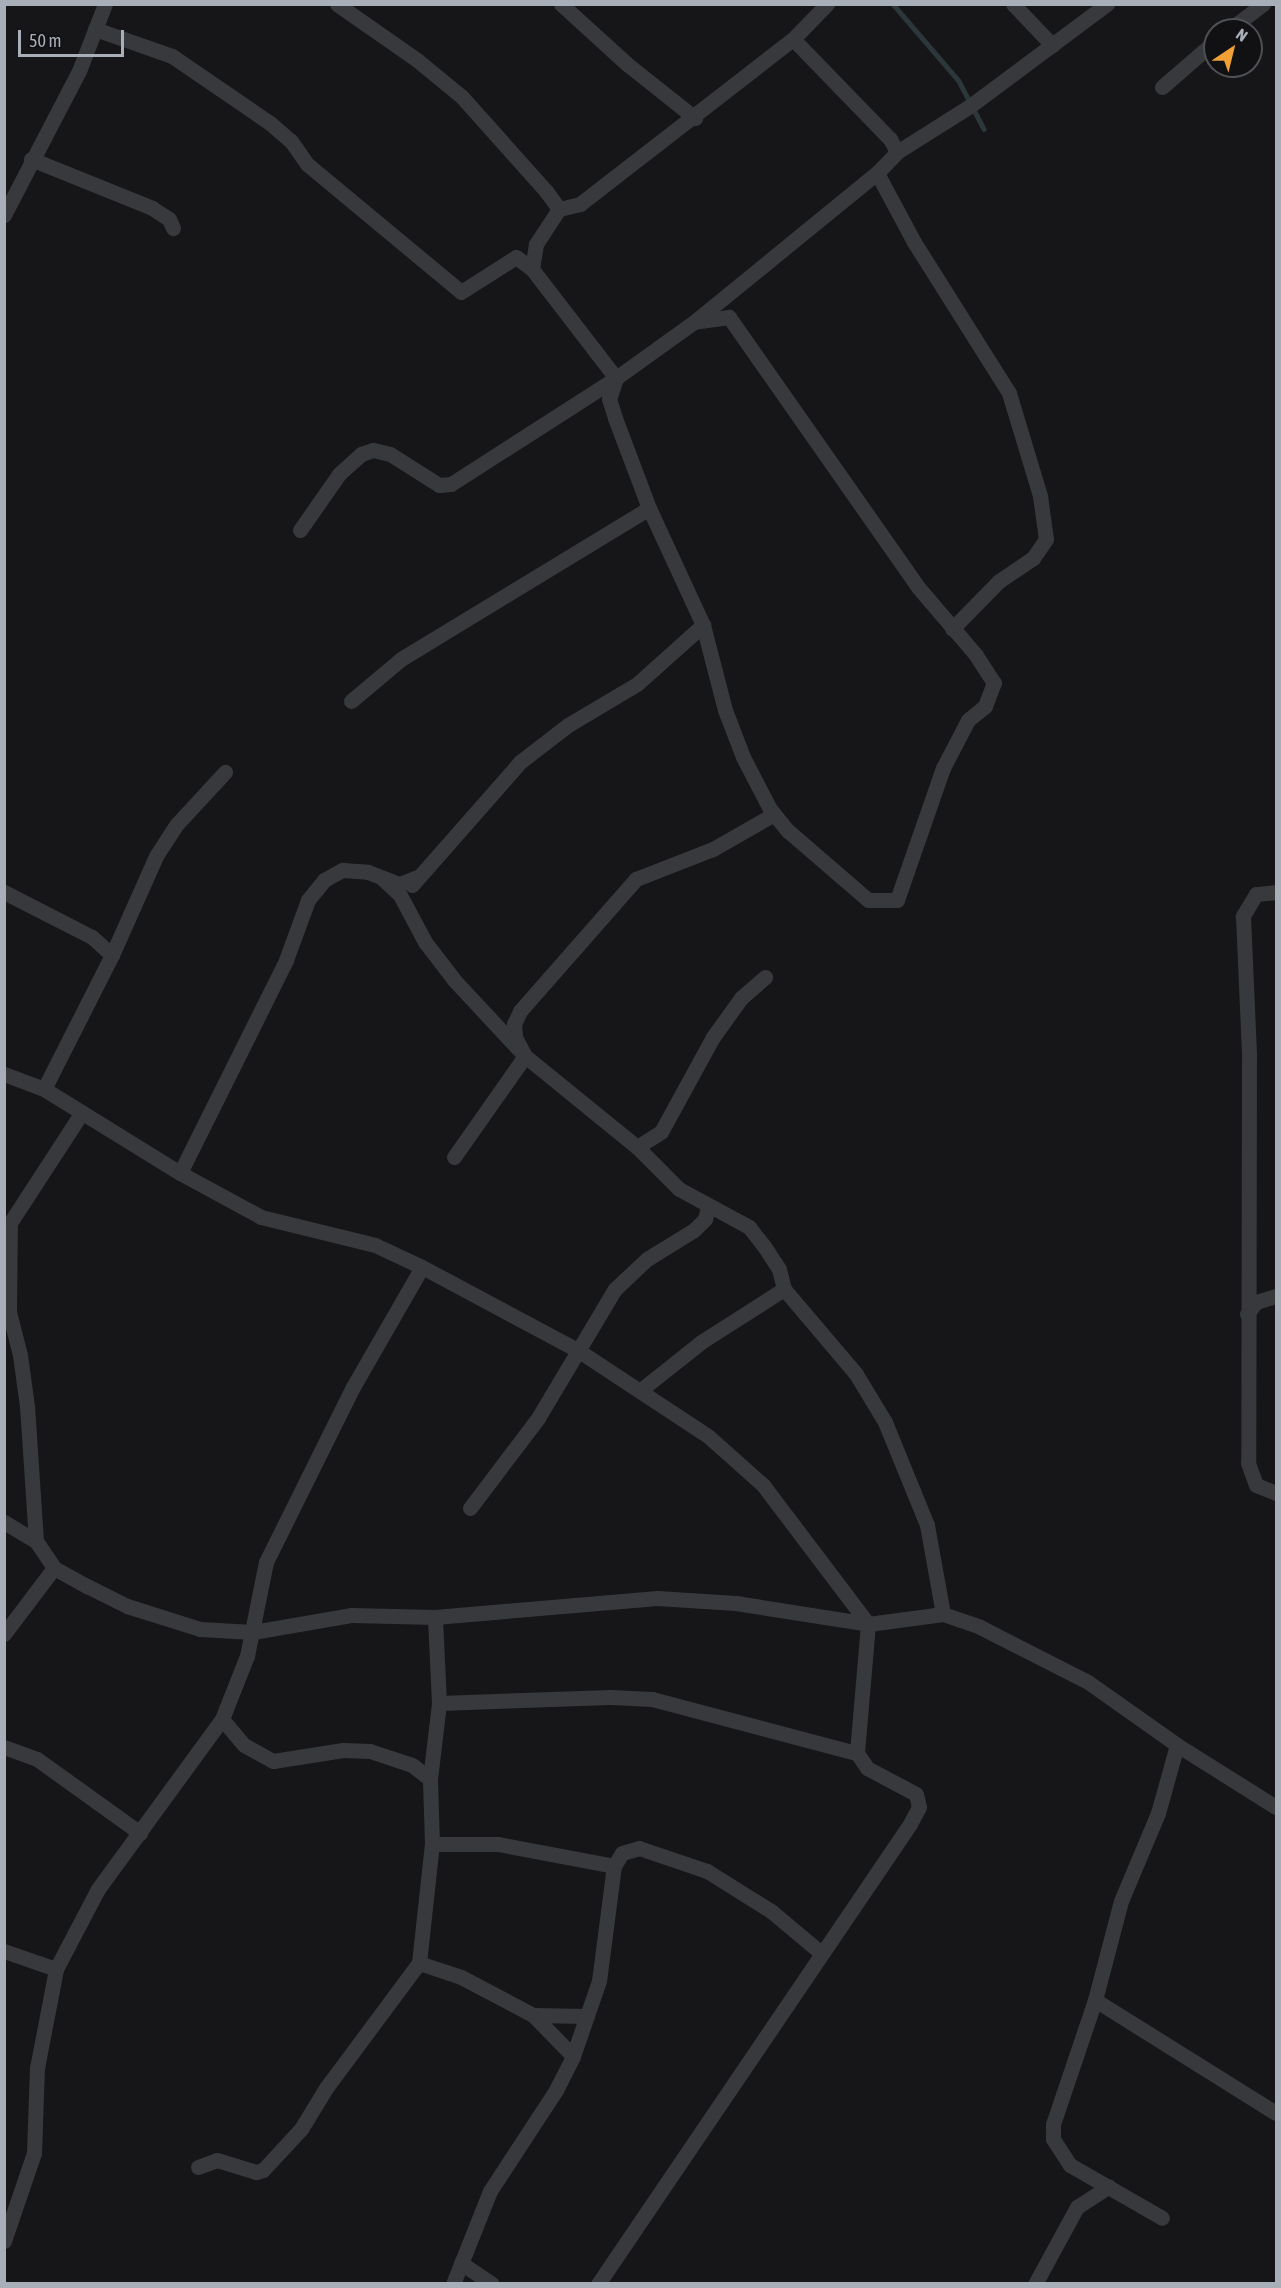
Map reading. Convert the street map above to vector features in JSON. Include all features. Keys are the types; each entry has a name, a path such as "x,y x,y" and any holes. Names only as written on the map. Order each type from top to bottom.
{"street":[{"path":"4,215 31,159 58,114 105,4"},
{"path":"337,4 417,60 462,97 525,164 559,209"},
{"path":"561,4 627,64 695,118"},
{"path":"95,29 172,56 270,123 291,141 307,164 460,292 536,244 559,209 580,204 695,118 793,39 827,4"},
{"path":"1012,4 1052,45"},
{"path":"300,530 339,474 361,453 373,450 390,454 439,485 451,484 616,378 694,322 877,173 897,152 973,104 1107,4"},
{"path":"1245,18 1263,4"},
{"path":"793,39 897,152"},
{"path":"1162,87 1203,51"},
{"path":"31,159 152,208 174,228"},
{"path":"877,173 915,242 1009,393 1040,496 1046,539 1033,558 999,581 952,629"},
{"path":"532,269 536,244"},
{"path":"516,257 532,269 616,378"},
{"path":"616,378 609,399 649,508 703,625 725,711 757,786 787,830 868,900 897,900 943,768 968,720 985,706 994,683 976,655 918,587 729,317 694,322"},
{"path":"351,701 401,659 649,508"},
{"path":"407,909 406,897 417,876 520,762 568,725 637,684 703,625"},
{"path":"44,1089 112,955 156,856 177,824 225,772"},
{"path":"525,1056 515,1037 514,1024 520,1011 636,879 713,849 774,814"},
{"path":"180,1173 277,980 308,900 324,880 342,870 368,872 400,884 417,876"},
{"path":"383,879 400,895 425,942 455,981 525,1056 637,1148 679,1189 708,1207 749,1227 778,1269 784,1289 842,1355 885,1422 927,1525 943,1614"},
{"path":"4,892 92,937 112,955"},
{"path":"1276,892 1256,894 1243,916 1250,1053 1248,1463 1256,1485 1276,1493"},
{"path":"637,1148 661,1132 713,1037 741,998 765,977"},
{"path":"454,1157 525,1056"},
{"path":"4,1074 44,1089 180,1173 261,1217 375,1245 422,1267 579,1351 642,1389 708,1436 763,1485 868,1624 857,1753 867,1768 916,1794 919,1807 861,1898 821,1953 598,2283"},
{"path":"36,1541 27,1406 20,1354 7,1312 9,1223 82,1112"},
{"path":"470,1508 538,1418 615,1289 647,1259 694,1230 705,1219 708,1207"},
{"path":"4,2241 34,2153 37,2068 56,1969 98,1888 222,1719 253,1632 266,1562 353,1388 422,1267"},
{"path":"642,1389 701,1342 784,1289"},
{"path":"1247,1314 1256,1302 1276,1296"},
{"path":"4,1522 36,1541 54,1568 127,1606 200,1629 253,1632 361,1614 435,1617 657,1598 736,1602 868,1624 943,1614 999,1636 1088,1682 1177,1745 1276,1805"},
{"path":"4,1634 54,1568"},
{"path":"198,2167 217,2160 256,2172 263,2170 301,2129 326,2088 419,1963 432,1844 430,1779 440,1702 435,1617"},
{"path":"440,1702 610,1697 652,1700 857,1753"},
{"path":"222,1719 244,1745 273,1761 343,1750 370,1751 412,1765 430,1779"},
{"path":"1162,2218 1070,2165 1053,2139 1056,2115 1095,2000 1121,1901 1158,1813 1177,1745"},
{"path":"4,1747 37,1759 140,1833"},
{"path":"432,1844 498,1844 614,1866"},
{"path":"453,2283 490,2191 556,2090 573,2056 604,1958 614,1866 622,1853 639,1848 707,1871 771,1911 821,1953"},
{"path":"4,1951 56,1969"},
{"path":"419,1963 461,1977 533,2014 573,2056"},
{"path":"1095,2000 1276,2113"},
{"path":"533,2014 587,2016"},
{"path":"1035,2283 1077,2207 1109,2186"},
{"path":"461,2263 492,2283"}],"waterway":[{"path":"893,4 959,81 984,129"}]}
